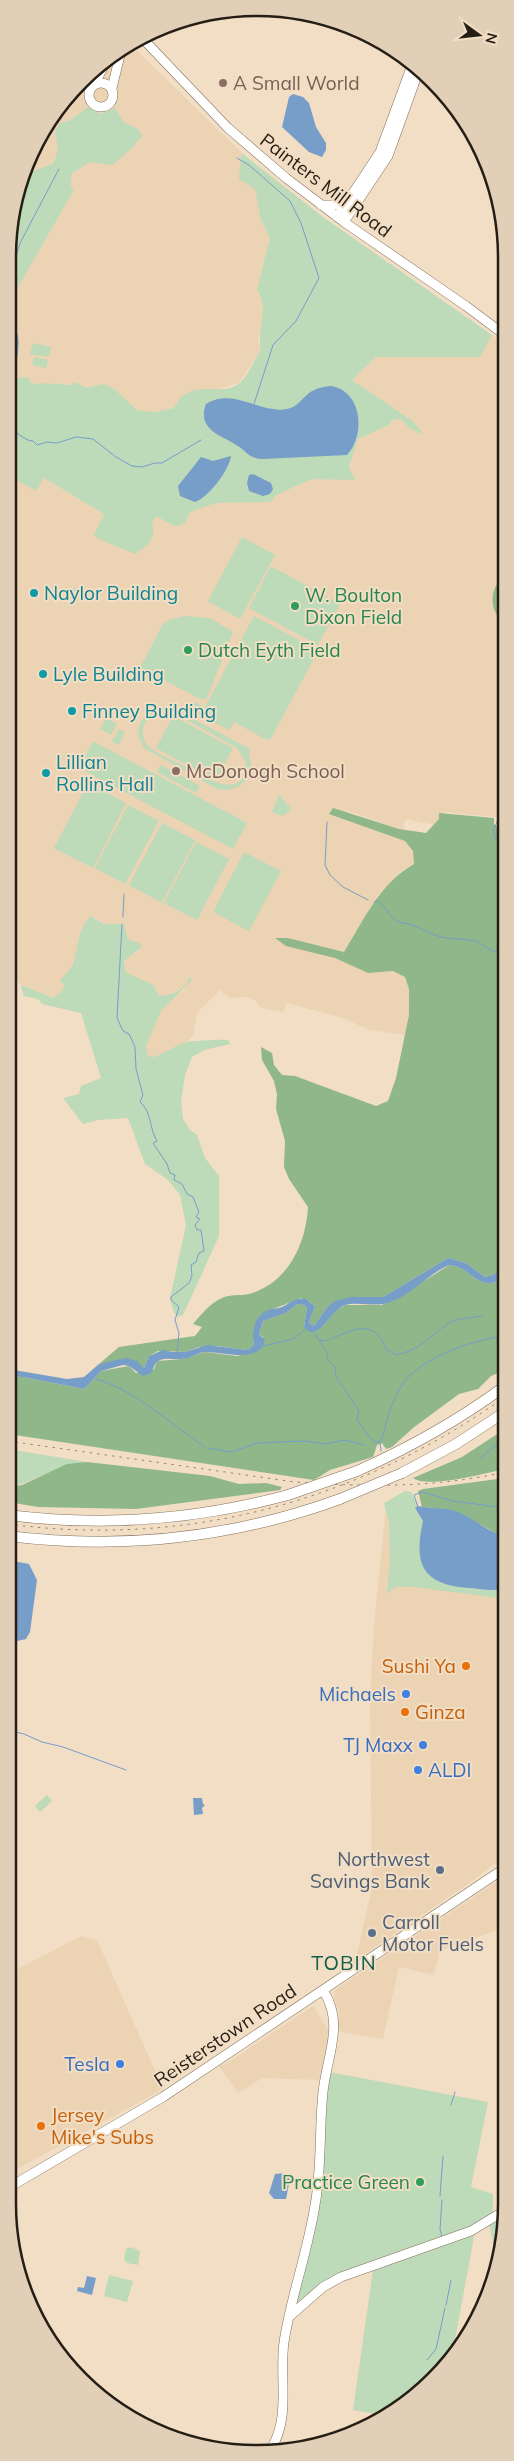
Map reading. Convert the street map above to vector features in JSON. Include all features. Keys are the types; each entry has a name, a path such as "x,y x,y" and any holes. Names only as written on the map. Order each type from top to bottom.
{"highway":[{"path":"16,1516 71,1521 144,1520 206,1513 288,1495 357,1471 394,1454 446,1426 498,1391"},
{"path":"16,1537 90,1542 177,1538 271,1521 340,1499 402,1474 456,1444 498,1417"}],"main road":[{"name":"Painters Mill Road","path":"147,43 246,144 320,205 498,330"},
{"path":"99,75 90,90 90,97 93,103 105,106 112,101 114,94 112,88 119,60"},
{"path":"340,220 349,200 373,166 384,145 410,71"},
{"path":"340,220 388,156 417,77"},
{"path":"94,85 103,82 112,88"},
{"path":"320,205 340,204 349,200"},
{"name":"Reisterstown Road","path":"16,2183 163,2096 498,1873"},
{"path":"273,2444 283,2413 283,2356 290,2316 316,2205 324,2089 335,2028 333,2010 323,1990"},
{"path":"290,2316 323,2288 341,2277 471,2231 497,2215"}],"shaded area":[{"path":"136,50 243,154 241,155 255,189 261,220 270,238 257,290 262,295 263,327 258,340 261,349 239,383 177,401 174,408 154,412 137,410 113,388 102,385 87,388 74,382 72,385 44,383 39,385 32,383 28,377 16,378 16,291 74,190 71,188 71,174 90,162 107,163 139,130 124,122 115,108 101,114 88,107 55,131 58,149 54,163 32,172 41,151 57,123 76,98 110,66"},
{"name":"McDonogh School","path":"492,335 498,340 497,817 444,812 440,826 405,819 403,830 340,808 405,841 413,851 414,864 403,870 376,898 344,952 288,938 276,939 346,962 368,973 393,971 405,977 409,989 409,1015 405,1035 370,1030 340,1017 287,1003 283,1012 261,1008 256,1001 248,997 230,998 220,990 197,1013 193,1035 187,1042 154,1057 148,1056 146,1046 161,1011 167,1003 184,990 188,982 184,987 169,995 159,996 145,981 126,972 124,961 129,956 137,953 139,943 128,939 124,924 104,924 96,918 81,930 73,965 68,972 62,991 55,998 21,985 16,979 16,480 36,490 44,478 104,514 94,535 152,524 156,516 176,527 186,522 190,512 216,503 270,502 275,496 311,479 354,479 349,467 358,439 389,425 392,420 401,419 409,428 414,422 352,380 376,357 479,357"},
{"path":"386,1507 498,1520 498,1861 359,1958 357,1954 372,1887 370,1700 374,1625"},
{"path":"498,1881 498,1930 440,1951 434,1975 399,1967 383,2039 341,2032 338,2026 339,2012 334,1998 335,1990"},
{"path":"81,1936 97,1940 163,2089 16,2170 16,1970"},
{"path":"313,2006 329,2031 322,2069 323,2080 262,2078 238,2093 219,2066 226,2064"}],"green space":[{"path":"88,107 101,114 115,108 124,122 139,130 142,136 130,150 112,165 90,162 71,174 71,188 74,190 16,291 18,226 24,195 32,172 54,163 58,149 55,131 60,123 69,121"},
{"path":"243,154 323,217 492,335 480,357 376,357 352,380 414,422 424,435 409,428 401,419 392,420 389,425 358,439 349,467 355,480 311,479 275,496 270,502 216,503 190,512 186,522 176,527 156,516 152,524 154,532 148,545 135,554 99,539 94,535 104,514 44,478 36,491 16,480 16,378 28,377 32,383 39,385 43,383 71,385 74,382 87,388 102,384 113,388 137,410 154,412 174,408 188,392 224,389 240,383 261,349 260,335 263,311 261,297 257,290 270,238 261,220 255,189 239,179 241,155"},
{"path":"33,343 51,347 49,357 30,354"},
{"path":"34,357 48,360 46,368 32,365"},
{"path":"242,537 275,555 240,619 208,601"},
{"name":"W. Boulton Dixon Field","path":"271,566 340,604 318,645 249,608"},
{"path":"498,584 498,618 492,600"},
{"path":"72,588 76,588 80,594 76,600 72,600 68,596 68,592"},
{"name":"Dutch Eyth Field","path":"185,616 210,618 233,632 207,698 203,700 140,668 163,624 168,620"},
{"path":"254,616 316,649 317,653 271,738 267,740 234,722 229,730 191,710 195,702 205,707"},
{"path":"161,706 175,709 250,749 250,771 245,781 235,788 217,789 144,748 138,735 140,723 147,712","holes":["158,712 174,713 237,748 246,762 244,775 239,782 231,785 222,784 149,747 143,736 143,730 148,719"]},
{"path":"173,716 233,748 216,781 156,748"},
{"path":"106,718 117,724 111,735 100,729"},
{"path":"119,729 125,732 119,745 112,742"},
{"path":"93,741 247,823 233,849 79,768"},
{"path":"161,765 200,786 196,793 157,772"},
{"path":"267,767 269,782 260,781 255,775"},
{"path":"88,783 126,803 93,868 54,848"},
{"path":"279,795 292,809 283,816 272,812"},
{"path":"128,805 159,821 125,884 95,868"},
{"path":"333,808 399,829 426,833 439,819 439,813 494,818 494,824 498,828 498,1271 485,1277 466,1263 448,1258 383,1297 351,1297 328,1306 314,1326 309,1323 315,1306 309,1301 301,1298 274,1309 260,1318 255,1325 253,1334 254,1345 248,1350 217,1346 199,1347 185,1352 158,1351 149,1356 144,1368 130,1359 99,1364 119,1347 195,1336 202,1327 193,1324 210,1306 225,1297 249,1294 263,1289 284,1271 299,1248 308,1207 289,1179 284,1167 285,1141 276,1109 277,1094 274,1081 262,1060 261,1047 272,1053 274,1065 282,1075 295,1076 376,1106 388,1101 396,1078 409,1015 409,989 405,977 393,971 368,973 335,958 286,946 275,938 288,938 344,952 382,892 402,872 414,864 413,851 405,841 329,814"},
{"path":"162,823 195,840 162,903 129,885"},
{"path":"196,842 229,859 197,920 164,903"},
{"path":"244,852 281,871 249,931 213,912"},
{"path":"90,916 104,924 124,924 128,939 139,943 142,947 124,961 126,972 153,985 159,996 178,991 185,985 190,976 192,980 161,1011 146,1046 148,1056 154,1057 187,1042 228,1040 230,1044 204,1050 192,1057 185,1075 181,1102 183,1119 190,1130 197,1135 205,1158 219,1176 219,1236 183,1315 178,1317 174,1313 170,1298 186,1225 180,1195 168,1180 145,1164 128,1118 98,1120 83,1124 63,1098 79,1094 81,1086 101,1078 81,1013 42,1004 38,999 24,996 21,985 54,998 62,991 64,985 60,981 73,965 81,930"},
{"path":"449,1265 464,1270 475,1278 487,1283 498,1281 498,1373 491,1376 478,1389 459,1394 413,1428 392,1447 386,1449 382,1443 377,1445 373,1457 330,1470 314,1480 16,1435 16,1377 84,1389 101,1371 129,1366 136,1373 154,1369 157,1361 183,1359 205,1352 237,1356 257,1351 263,1337 259,1334 263,1321 286,1313 297,1304 304,1305 307,1308 304,1327 314,1332 324,1325 337,1309 345,1305 382,1305"},
{"path":"498,1434 498,1471 444,1481 431,1482 413,1478 462,1457"},
{"path":"16,1450 87,1462 56,1470 16,1486"},
{"path":"87,1462 210,1476 239,1484 266,1483 282,1487 280,1490 136,1509 38,1507 16,1503 16,1486 22,1485 67,1464"},
{"path":"498,1479 498,1534 455,1513 422,1507 418,1491"},
{"path":"405,1491 411,1492 418,1506 415,1509 423,1521 421,1532 442,1584 498,1590 498,1598 415,1587 396,1587 387,1593 390,1563 389,1522 384,1503"},
{"path":"47,1795 52,1801 40,1812 35,1806"},
{"path":"329,2072 488,2102 471,2187 493,2194 493,2220 497,2218 494,2247 489,2224 475,2231 455,2341 438,2363 416,2385 391,2404 374,2414 353,2410 374,2263 301,2302 296,2301 323,2127"},
{"path":"131,2247 140,2251 138,2265 127,2263 124,2260 126,2249"},
{"path":"109,2275 133,2281 127,2302 104,2296"}],"water":[{"path":"293,94 303,97 309,103 316,127 326,143 326,150 322,157 309,152 282,127 289,97"},
{"path":"16,330 18,336 16,366"},
{"path":"331,386 349,396 355,404 358,414 357,436 347,455 262,459 251,456 213,431 205,421 206,404 216,400 237,399 266,408 287,409 293,407 314,390"},
{"path":"231,456 223,475 201,499 195,502 180,496 178,486 201,457 213,461"},
{"path":"253,474 271,483 273,489 270,494 263,496 249,491 247,483 249,475"},
{"path":"448,1258 466,1263 485,1277 498,1271 498,1281 487,1283 475,1278 464,1270 449,1265 406,1295 385,1304 345,1305 320,1329 314,1332 304,1327 307,1308 304,1305 297,1304 286,1313 263,1321 259,1334 265,1340 262,1348 248,1355 205,1352 185,1358 161,1360 155,1364 151,1373 143,1376 129,1366 123,1365 101,1371 84,1389 16,1377 16,1370 67,1379 84,1377 99,1364 126,1358 137,1361 144,1368 149,1356 163,1350 185,1352 207,1345 248,1350 254,1345 253,1330 259,1316 268,1310 282,1307 297,1299 306,1299 315,1306 309,1323 314,1326 328,1306 335,1301 351,1297 383,1297"},
{"path":"418,1506 455,1511 498,1534 498,1590 454,1586 432,1577 425,1570 421,1561 420,1536 423,1521 415,1508"},
{"path":"16,1562 29,1564 37,1580 30,1632 26,1639 16,1641"},
{"path":"193,1798 202,1798 205,1805 202,1808 203,1814 194,1815"},
{"path":"285,2173 290,2179 286,2199 274,2199 269,2193 275,2174"},
{"path":"87,2276 96,2278 92,2295 77,2291 78,2287 84,2288"}],"waterway":[{"path":"237,158 249,165 290,201 301,223 319,278 296,321 273,345 254,404"},
{"path":"16,256 20,243 59,169"},
{"path":"16,433 37,445 47,442 57,443 76,437 93,439 116,457 132,466 142,467 162,463 201,440"},
{"path":"498,820 493,831 498,841"},
{"path":"327,822 325,865 330,875 343,887 368,900"},
{"path":"123,917 124,894"},
{"path":"374,902 376,900 379,902 391,916 401,923 410,924 441,937 479,942 498,952"},
{"path":"122,924 117,1018 123,1031 129,1034 135,1047 136,1069 143,1095 140,1102 149,1115 157,1141 153,1143 167,1164 170,1173 175,1175 174,1180 182,1184 187,1194 193,1197 199,1212 196,1217 200,1219 195,1225 197,1230 201,1230 204,1251 199,1253 196,1262 191,1265 192,1276 189,1283 171,1297 171,1300 179,1307 175,1320 179,1333 177,1352"},
{"path":"320,1340 325,1341 351,1331 367,1329 381,1338 386,1349 396,1355 418,1347 451,1322 482,1316"},
{"path":"263,1346 293,1339 305,1330"},
{"path":"314,1332 326,1351 328,1360 335,1367 336,1377 359,1411 357,1420 376,1442 380,1441 399,1391 410,1375 434,1358 479,1341 498,1337"},
{"path":"95,1379 109,1383 137,1398 205,1447"},
{"path":"208,1448 231,1452 257,1443 305,1441 325,1444 345,1440 364,1445"},
{"path":"380,1442 381,1451"},
{"path":"479,1459 498,1444"},
{"path":"418,1507 414,1495 422,1492 453,1501 498,1507"},
{"path":"16,1732 126,1770"},
{"path":"451,2105 455,2092"},
{"path":"440,2196 443,2156"},
{"path":"442,2200 440,2229 442,2237"},
{"path":"446,2305 451,2280"},
{"path":"427,2360 436,2349 445,2308"}],"railway":[{"path":"16,1525 75,1530 141,1529 206,1522 269,1508 331,1489 391,1464 449,1433 498,1402"},
{"path":"16,1442 295,1482 322,1484 427,1484 498,1473"}],"place":[{"name":"A Small World","path":"223,83"},
{"name":"Naylor Building","path":"34,593"},
{"name":"W. Boulton Dixon Field","path":"295,606"},
{"name":"Dutch Eyth Field","path":"188,650"},
{"name":"Lyle Building","path":"43,674"},
{"name":"Finney Building","path":"72,711"},
{"name":"McDonogh School","path":"176,771"},
{"name":"Lillian Rollins Hall","path":"46,773"},
{"name":"Sushi Ya","path":"466,1666"},
{"name":"Michaels","path":"406,1694"},
{"name":"Ginza","path":"405,1712"},
{"name":"TJ Maxx","path":"423,1745"},
{"name":"ALDI","path":"418,1770"},
{"name":"Northwest Savings Bank","path":"440,1870"},
{"name":"Carroll Motor Fuels","path":"372,1933"},
{"name":"Tesla","path":"120,2064"},
{"name":"Jersey Mike's Subs","path":"41,2126"},
{"name":"Practice Green","path":"420,2182"}],"district":[{"name":"TOBIN","path":"344,1963"}]}
